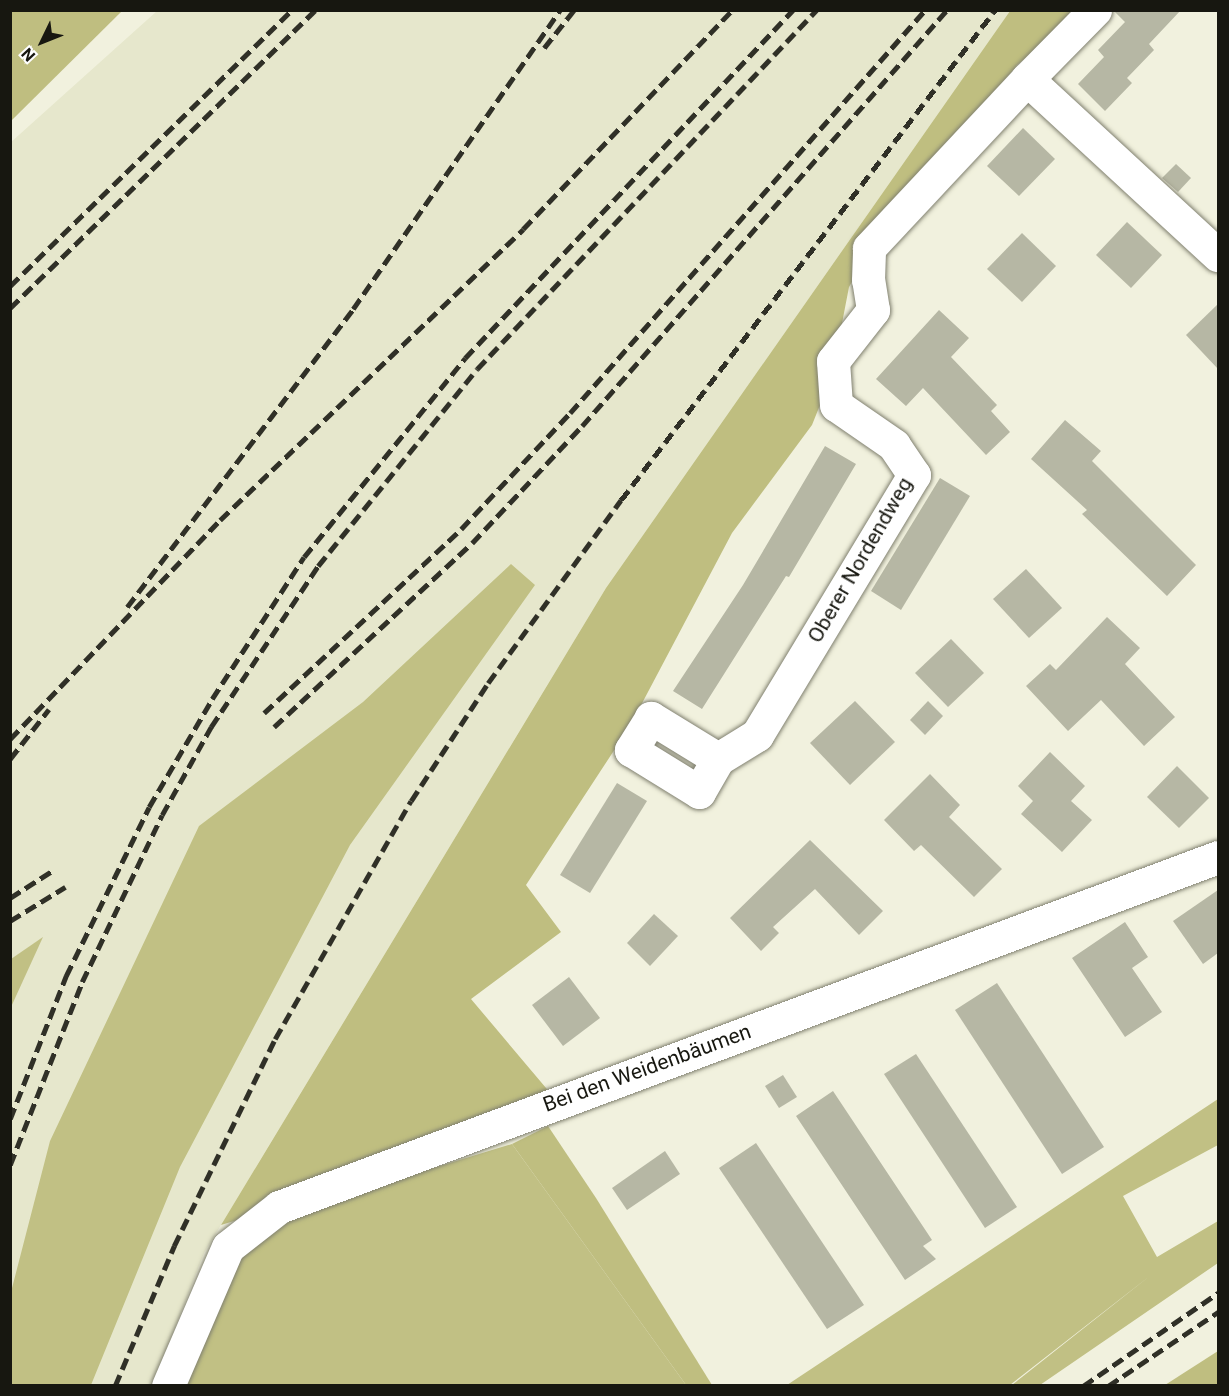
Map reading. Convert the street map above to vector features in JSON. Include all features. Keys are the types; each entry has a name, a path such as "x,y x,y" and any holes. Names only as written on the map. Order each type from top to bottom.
{"street":[{"name":"Oberer Nordendweg","path":"718,759 757,735 914,474 894,446 836,405 833,361 873,310 868,280 870,248 1027,79 1095,10"},
{"path":"1027,79 1218,255"},
{"name":"Bei den Weidenbäumen","path":"168,1386 228,1247 279,1207 1218,857"}],"shaded area":[{"path":"11,10 122,10 122,11 11,121"},
{"path":"157,11 1010,11 606,588 204,1253 153,1385 11,1385 10,143"},
{"path":"1010,11 1084,11 1017,65 874,243 849,287 832,375 812,425 732,533 630,726 526,885 561,932 471,999 557,1101 279,1207 221,1225 606,588"},
{"path":"511,564 535,585 350,845 180,1167 91,1385 11,1385 11,1292 50,1141 199,826 363,702"},
{"path":"43,937 11,1007 11,959"},
{"path":"1218,1099 1218,1145 1123,1196 1157,1257 1218,1221 1218,1263 1040,1385 1012,1385 1151,1275 1010,1385 787,1385"},
{"path":"548,1126 596,1198 712,1385 686,1385 512,1144"},
{"path":"512,1144 686,1385 183,1386 234,1256 296,1210"},
{"path":"1218,1351 1218,1385 1165,1385"}],"building":[{"path":"1113,10 1181,10 1149,44 1154,50 1127,78 1132,83 1105,111 1078,84 1104,57 1098,50 1125,22"},
{"path":"1023,128 1055,159 1019,196 987,166"},
{"path":"1176,164 1191,178 1178,192 1162,178"},
{"path":"1127,222 1162,255 1131,288 1096,255"},
{"path":"1022,233 1056,266 1022,302 987,269"},
{"path":"1218,304 1218,369 1186,335"},
{"path":"939,310 969,338 951,357 997,405 991,411 1010,432 986,455 923,388 906,406 876,379"},
{"path":"1065,420 1101,451 1092,461 1196,565 1167,596 1082,514 1087,510 1031,459"},
{"path":"825,446 856,464 789,577 786,576 702,709 673,691 743,585"},
{"path":"940,478 970,496 901,610 871,591"},
{"path":"1026,569 1062,608 1029,638 993,599"},
{"path":"1107,617 1140,648 1125,664 1175,717 1144,746 1101,700 1068,731 1026,686 1050,664 1056,670"},
{"path":"951,639 984,673 948,707 915,673"},
{"path":"855,701 895,742 850,785 810,743"},
{"path":"928,701 943,716 925,735 910,720"},
{"path":"1050,752 1085,786 1071,801 1092,820 1062,852 1021,814 1033,801 1018,786"},
{"path":"1177,766 1209,798 1179,828 1147,797"},
{"path":"930,774 960,805 949,817 1002,869 974,897 921,845 914,851 884,820"},
{"path":"617,783 647,801 590,893 560,875"},
{"path":"810,840 883,911 859,935 815,889 773,927 779,933 761,951 730,918"},
{"path":"1218,890 1218,953 1203,964 1173,921"},
{"path":"654,914 678,936 650,966 627,943"},
{"path":"1125,922 1148,957 1132,968 1162,1012 1125,1037 1072,958"},
{"path":"569,977 600,1018 563,1046 532,1005"},
{"path":"997,983 1104,1147 1062,1174 955,1010"},
{"path":"916,1054 1017,1207 985,1228 884,1074"},
{"path":"783,1075 797,1097 779,1108 765,1086"},
{"path":"833,1091 932,1240 923,1246 936,1259 905,1280 796,1116"},
{"path":"756,1143 864,1305 827,1329 719,1168"},
{"path":"665,1151 680,1174 627,1210 612,1188"}],"railway":[{"path":"10,286 292,10"},
{"path":"10,308 315,10"},
{"path":"127,607 353,309 560,10"},
{"path":"544,48 574,10"},
{"path":"10,739 220,520 523,229 732,10"},
{"path":"10,1119 66,976 149,807 212,699 304,557 465,358 793,10"},
{"path":"10,1165 82,982 162,815 211,727 318,566 477,369 817,10"},
{"path":"264,713 461,529 570,413 925,10"},
{"path":"274,727 472,543 582,426 947,10"},
{"path":"115,1386 174,1246 275,1039 411,801 488,683 621,500 995,10"},
{"path":"10,759 49,709"},
{"path":"10,898 52,871"},
{"path":"10,921 65,887"},
{"path":"1083,1386 1218,1293"},
{"path":"1108,1386 1218,1312"}]}
